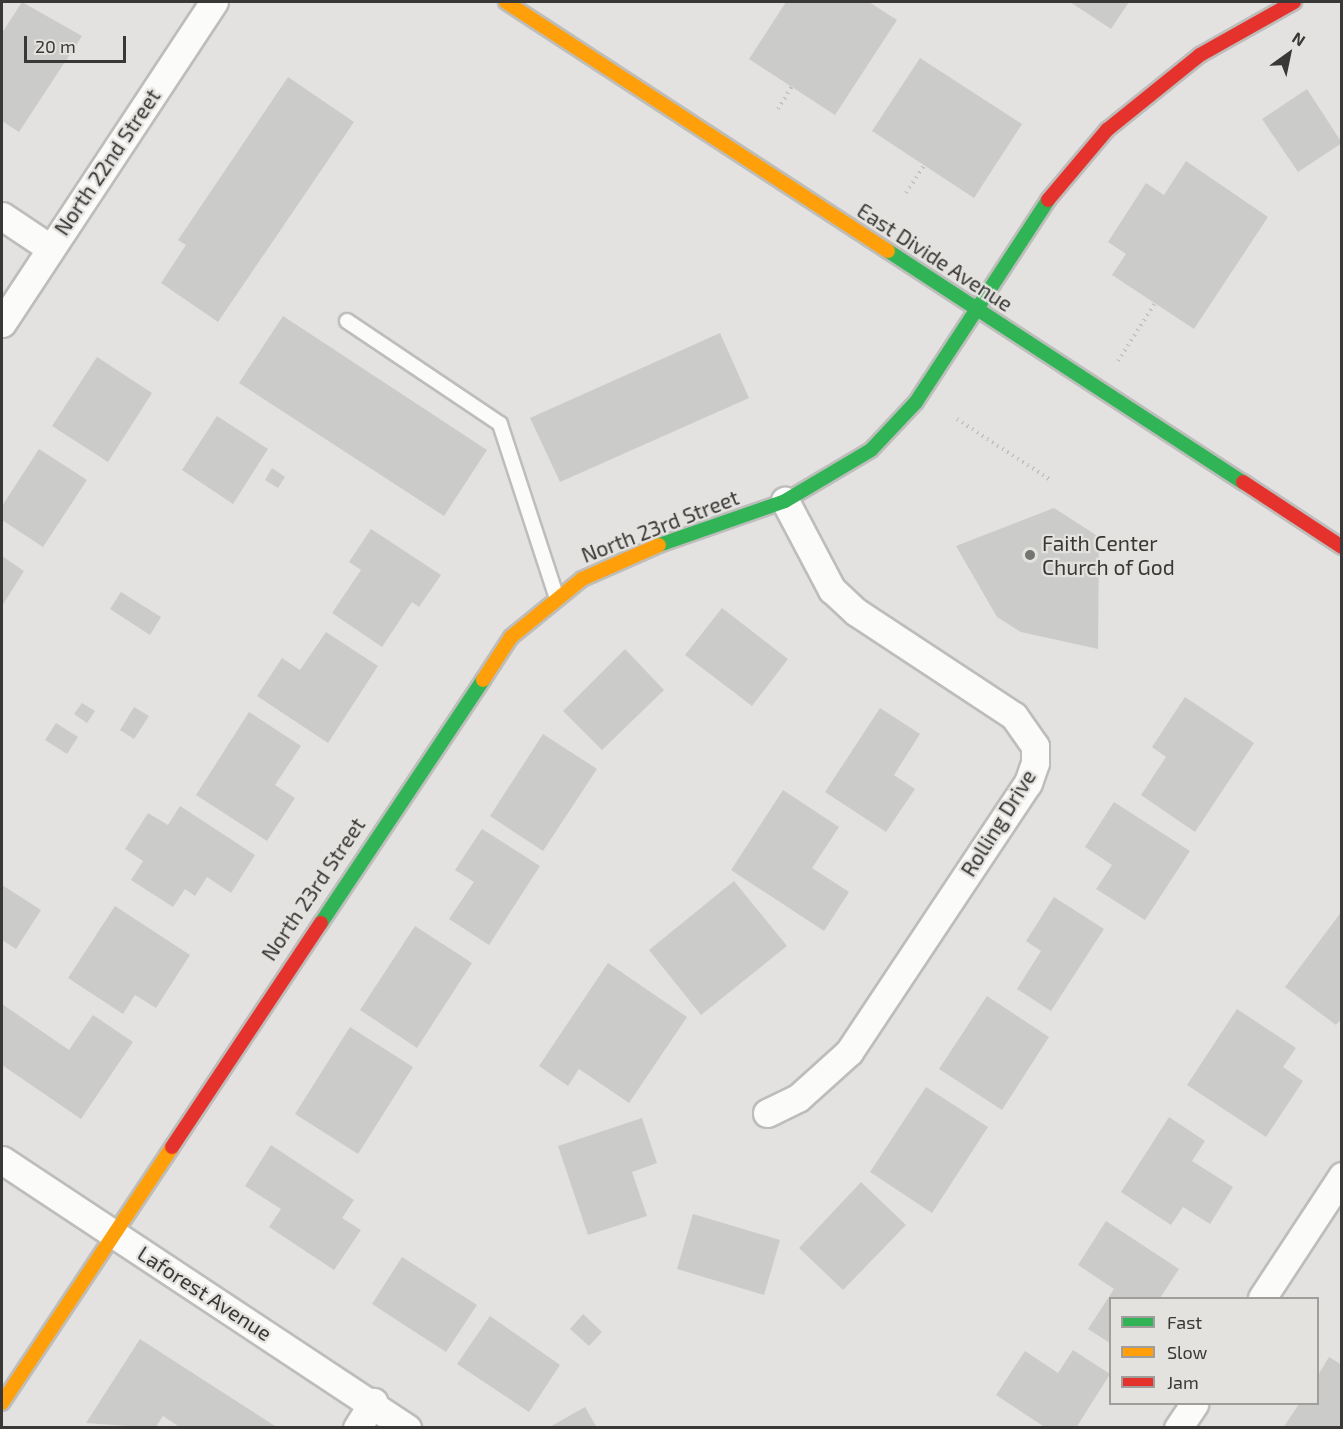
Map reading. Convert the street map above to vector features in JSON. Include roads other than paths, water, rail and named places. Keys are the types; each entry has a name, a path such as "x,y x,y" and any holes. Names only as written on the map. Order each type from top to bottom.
{"street":[{"name":"North 22nd Street","path":"2,323 214,2"},
{"name":"East Divide Avenue","path":"506,2 1341,547"},
{"name":"North 23rd Street","path":"2,1403 112,1232 472,688 511,637 556,595 639,552 785,501 841,472 895,427 1054,190 1107,130 1200,55 1294,2"},
{"path":"2,216 50,248"},
{"name":"Rolling Drive","path":"767,1113 798,1098 849,1052 1028,783 1035,763 1035,746 1014,716 856,612 832,590 785,501"},
{"name":"Laforest Avenue","path":"2,1160 373,1402 408,1428"},
{"path":"1263,1297 1341,1176"},
{"path":"357,1428 373,1402"},
{"path":"1178,1428 1193,1405"}],"lane":[{"path":"347,321 500,424 556,595"}],"place":[{"name":"Faith Center Church of God","path":"1030,555"}]}
